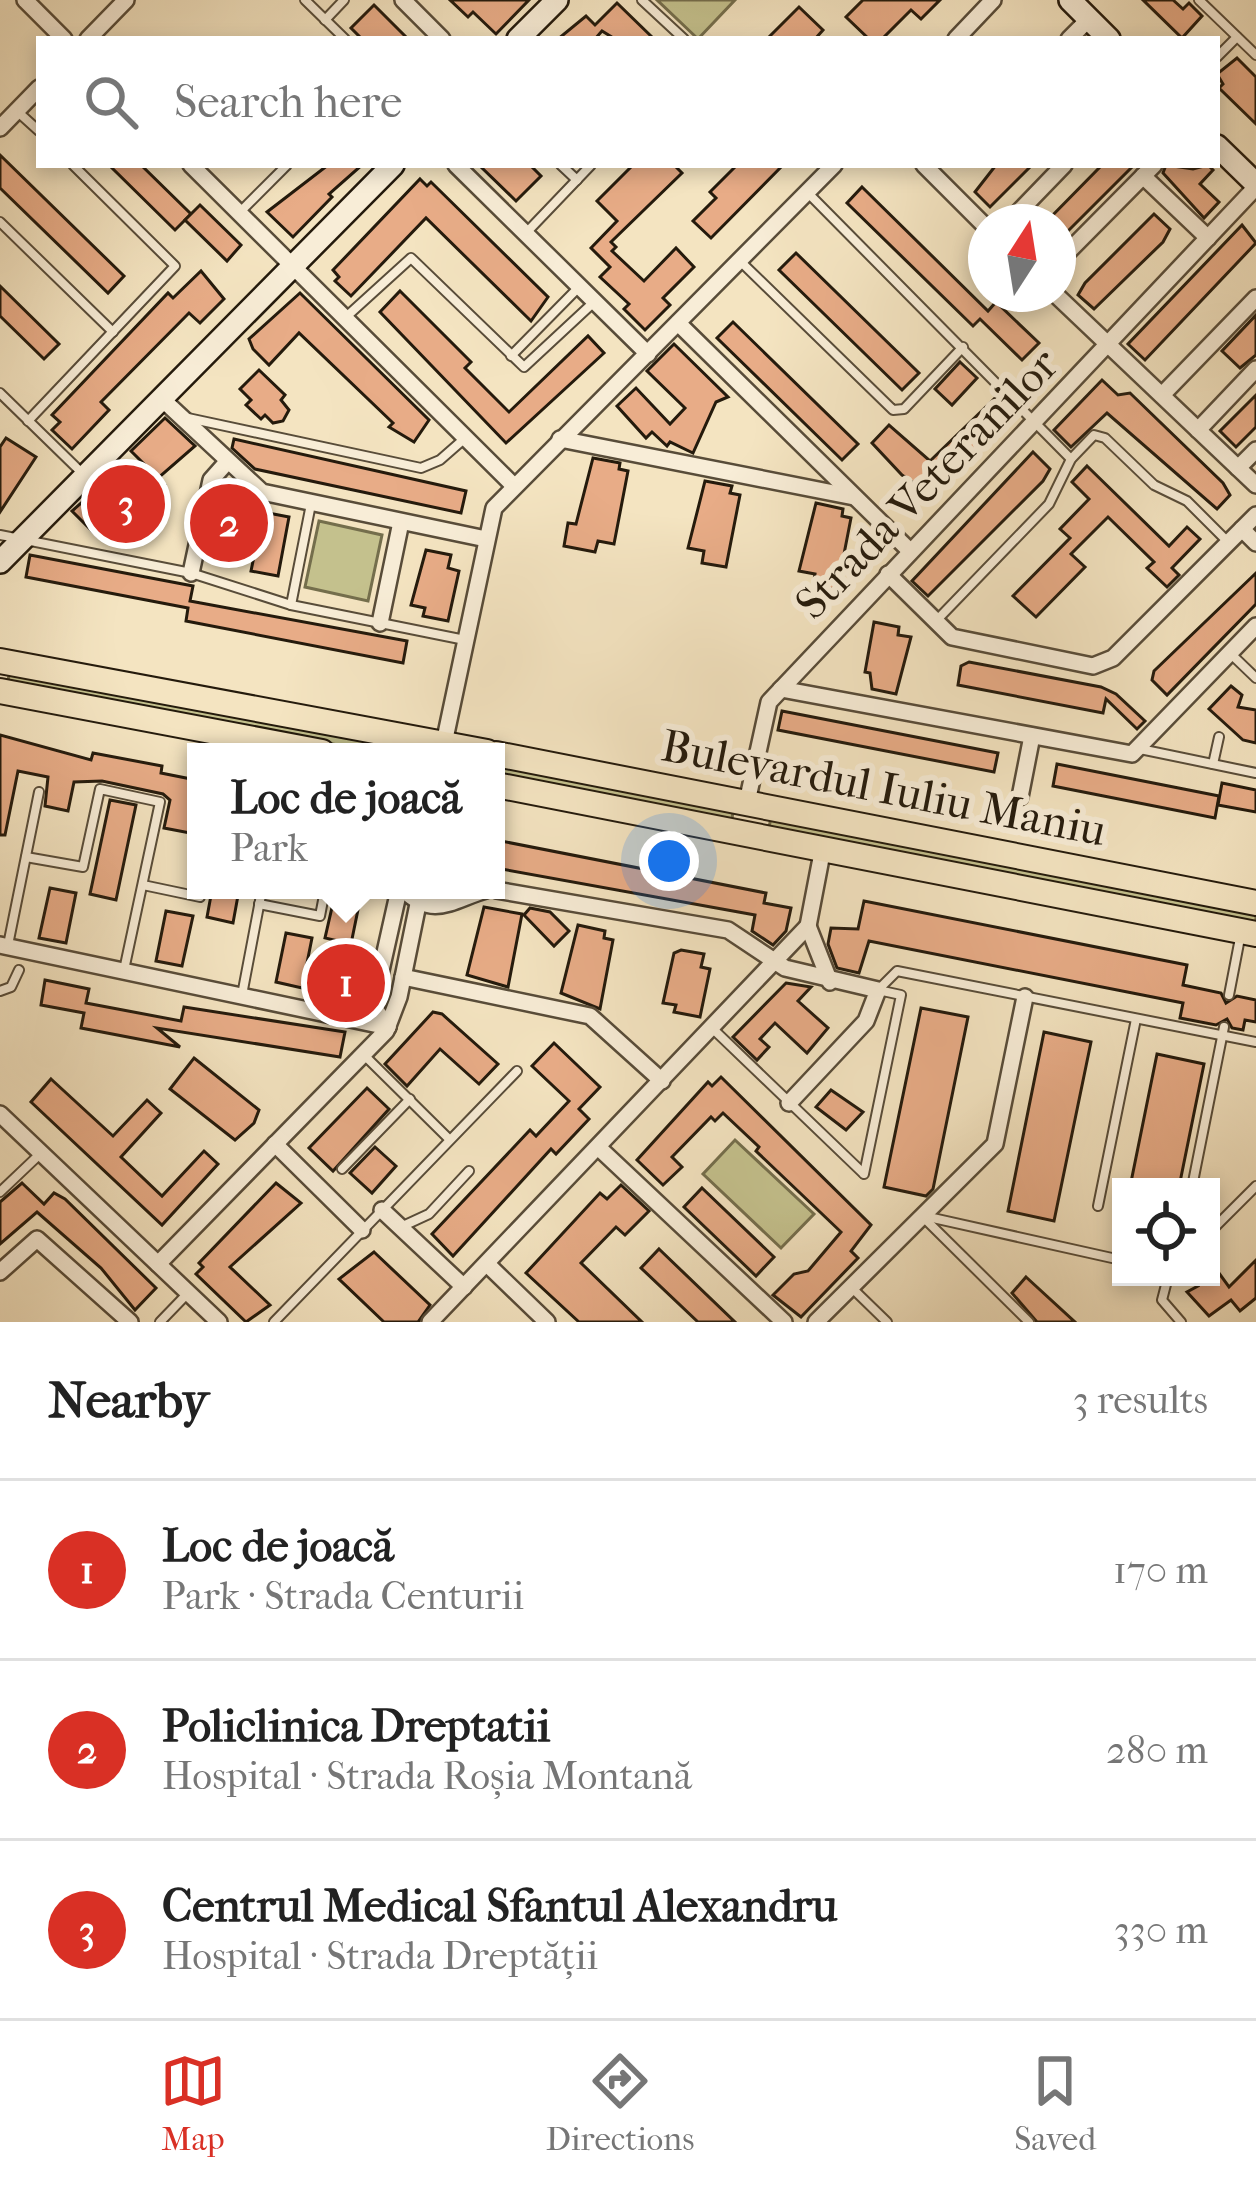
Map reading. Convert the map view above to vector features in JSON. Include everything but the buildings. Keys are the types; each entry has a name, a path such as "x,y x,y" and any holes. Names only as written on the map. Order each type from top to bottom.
{"main road":[{"path":"0,661 418,743"},
{"path":"0,691 274,743"},
{"name":"Bulevardul Iuliu Maniu","path":"505,756 1256,903"},
{"name":"Bulevardul Iuliu Maniu","path":"505,787 1249,932"}],"street":[{"path":"25,0 61,36"},
{"path":"91,36 126,0"},
{"path":"403,0 439,36"},
{"path":"521,36 556,0"},
{"path":"959,36 993,0"},
{"path":"1070,0 1106,36"},
{"path":"1072,36 1089,19"},
{"path":"0,128 36,91"},
{"path":"1220,149 1256,185"},
{"path":"194,168 514,486"},
{"path":"0,562 10,538 84,475 390,168"},
{"path":"459,168 648,354"},
{"path":"444,743 494,508 831,168"},
{"path":"1027,204 1061,168"},
{"path":"935,169 968,207"},
{"path":"1076,244 1149,171 1208,238"},
{"name":"Strada Veteranilor","path":"747,802 765,708 1256,185"},
{"path":"1162,395 1256,298"},
{"path":"1073,312 1256,485"},
{"path":"678,323 910,551"},
{"path":"1198,430 1256,369"},
{"path":"161,398 262,492 486,538"},
{"path":"560,439 857,498"},
{"path":"1238,468 1256,450"},
{"path":"191,573 211,480 227,461"},
{"path":"888,574 935,622 968,643 1104,664 1256,515"},
{"path":"380,623 401,522"},
{"path":"1242,529 1256,543"},
{"path":"781,689 1123,754 1139,749 1256,626"},
{"path":"1020,797 1032,736"},
{"path":"823,848 808,926 830,982"},
{"path":"505,892 728,930 773,963 830,982 878,990 866,1021 789,1103"},
{"path":"388,1028 373,1006 400,899"},
{"path":"412,899 442,908 464,899"},
{"path":"158,1264 388,1028 418,904"},
{"path":"430,1322 808,926"},
{"path":"4,946 388,1028"},
{"path":"404,976 590,1016 662,1081"},
{"path":"816,1322 995,1144 1025,997"},
{"path":"0,1114 219,1322"},
{"path":"275,1144 362,1230"},
{"path":"599,1148 784,1322"},
{"path":"382,1210 464,1288"},
{"path":"0,1272 32,1241 45,1242 130,1322"},
{"path":"488,1264 547,1322"}],"lane":[{"path":"305,0 342,36"},
{"path":"325,20 344,0"},
{"path":"642,0 681,36"},
{"path":"1199,0 1256,56"},
{"path":"1220,54 1237,37"},
{"path":"17,111 36,128"},
{"path":"28,421 175,266 76,168"},
{"path":"239,213 283,168"},
{"path":"564,168 577,180"},
{"path":"526,234 588,168"},
{"path":"807,192 1071,459"},
{"path":"0,222 113,332"},
{"path":"345,318 411,258 511,356 529,366 594,302"},
{"path":"739,260 897,411 963,346"},
{"path":"511,356 579,287"},
{"path":"0,393 84,475"},
{"path":"180,417 421,468 440,460 465,438"},
{"path":"935,622 1049,504 1071,459 1094,435 1106,438 1154,485 1187,501 1229,543"},
{"path":"291,605 311,503"},
{"path":"10,538 191,573 291,605 467,640"},
{"path":"1230,653 1256,678"},
{"path":"1214,764 1219,737"},
{"path":"1139,749 1256,772"},
{"path":"26,856 83,867 100,789 160,802 124,972"},
{"path":"4,946 39,791"},
{"path":"142,886 187,895"},
{"path":"242,996 260,899"},
{"path":"259,904 320,916 324,899"},
{"path":"1229,995 1249,932"},
{"path":"0,991 11,987 20,970"},
{"path":"878,990 897,971 1136,1019 1223,1031 1256,1042"},
{"path":"712,1028 864,1174 902,995 878,990"},
{"path":"1098,1206 1136,1019"},
{"path":"1194,1178 1223,1031"},
{"path":"364,1055 449,1139"},
{"path":"274,1322 517,1071"},
{"path":"342,1169 410,1100"},
{"path":"0,1192 41,1153"},
{"path":"401,1227 429,1214 469,1171"},
{"path":"1220,1222 1256,1186"},
{"path":"922,1216 1112,1259"},
{"path":"922,1216 1029,1322"},
{"path":"1166,1286 1162,1300 1181,1322"},
{"path":"851,1287 887,1322"},
{"path":"160,1322 188,1293"}],"shaded area":[{"path":"657,0 735,0 701,36 695,36"},
{"path":"319,521 382,535 368,601 305,587"},
{"path":"10,669 387,743 328,743 8,681"},
{"path":"505,766 733,810 732,820 505,776"},
{"path":"771,818 1256,912 1256,923 769,827"},
{"path":"328,955 374,964 364,1011 319,1002"},
{"path":"735,1140 814,1214 781,1248 703,1174"}],"place":[{"name":"Centrul Medical Sfantul Alexandru","path":"126,504"},
{"name":"Policlinica Dreptatii","path":"229,523"},
{"name":"Loc de joacă","path":"346,983"}]}
